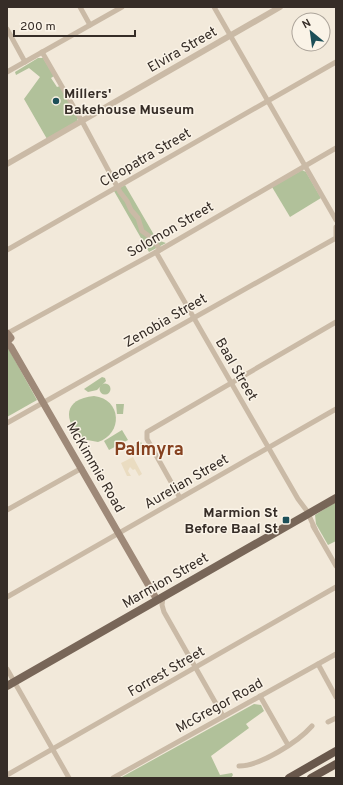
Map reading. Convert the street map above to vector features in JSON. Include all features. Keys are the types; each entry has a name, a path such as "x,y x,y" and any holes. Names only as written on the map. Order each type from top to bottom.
{"highway":[{"path":"289,778 336,751"},
{"path":"311,778 336,764"}],"main road":[{"name":"McKimmie Road","path":"9,339 156,600"},
{"name":"Marmion Street","path":"10,682 156,600 336,494"},
{"name":"Marmion Street","path":"306,513 336,498"}],"street":[{"path":"80,7 90,25"},
{"path":"7,72 122,7"},
{"path":"214,7 336,220"},
{"name":"Elvira Street","path":"7,164 280,7"},
{"path":"7,29 25,62"},
{"name":"Baal Street","path":"42,52 82,121 117,187 127,201 131,210 138,218 142,231 153,239 194,317 336,566"},
{"name":"Cleopatra Street","path":"7,250 336,62"},
{"name":"Solomon Street","path":"9,339 16,331 336,148"},
{"path":"336,227 336,237"},
{"name":"Zenobia Street","path":"7,424 336,237"},
{"path":"180,498 147,439 147,432 336,322"},
{"name":"Aurelian Street","path":"7,597 336,409"},
{"path":"7,510 82,468"},
{"name":"Forrest Street","path":"7,775 336,587"},
{"path":"156,600 158,606 164,612"},
{"name":"McKimmie Road","path":"156,600 162,605 164,612 223,716"},
{"name":"McGregor Road","path":"113,778 336,654"},
{"path":"318,664 336,697"},
{"path":"7,669 10,682 53,749 69,778"},
{"path":"260,696 288,745"},
{"path":"328,722 336,718"},
{"path":"239,766 250,766 304,736 312,726"}],"green space":[{"path":"38,58 43,58 54,76 51,78 57,87 60,86 78,118 77,121 47,139 24,99 40,77 29,68 16,75 15,72"},
{"path":"302,170 306,172 321,198 290,217 272,187"},
{"path":"125,185 157,240 166,243 149,252 114,191"},
{"path":"7,346 37,400 7,417"},
{"path":"102,377 105,378 106,381 97,390 88,392 84,389"},
{"path":"103,384 107,384 109,385 109,393 103,394 100,391 100,387"},
{"path":"94,396 110,403 116,417 112,432 106,438 98,442 82,439 76,432 69,418 69,412 76,401"},
{"path":"116,404 124,404 123,414 117,414"},
{"path":"122,430 128,440 109,450 104,441"},
{"path":"141,442 145,449 138,455 133,446"},
{"path":"336,502 336,541 328,545 316,524 315,515"},
{"path":"254,704 261,705 264,711 246,724 249,728 211,756 220,775 232,773 233,775 231,778 120,778"}],"shaded area":[{"path":"133,457 142,474 139,476 135,469 133,470 130,467 128,471 131,476 127,476 121,463"}],"place":[{"name":"Millers' Bakehouse Museum","path":"56,101"},
{"name":"Marmion St Before Baal St","path":"286,520"}],"district":[{"name":"Palmyra","path":"149,449"}]}
